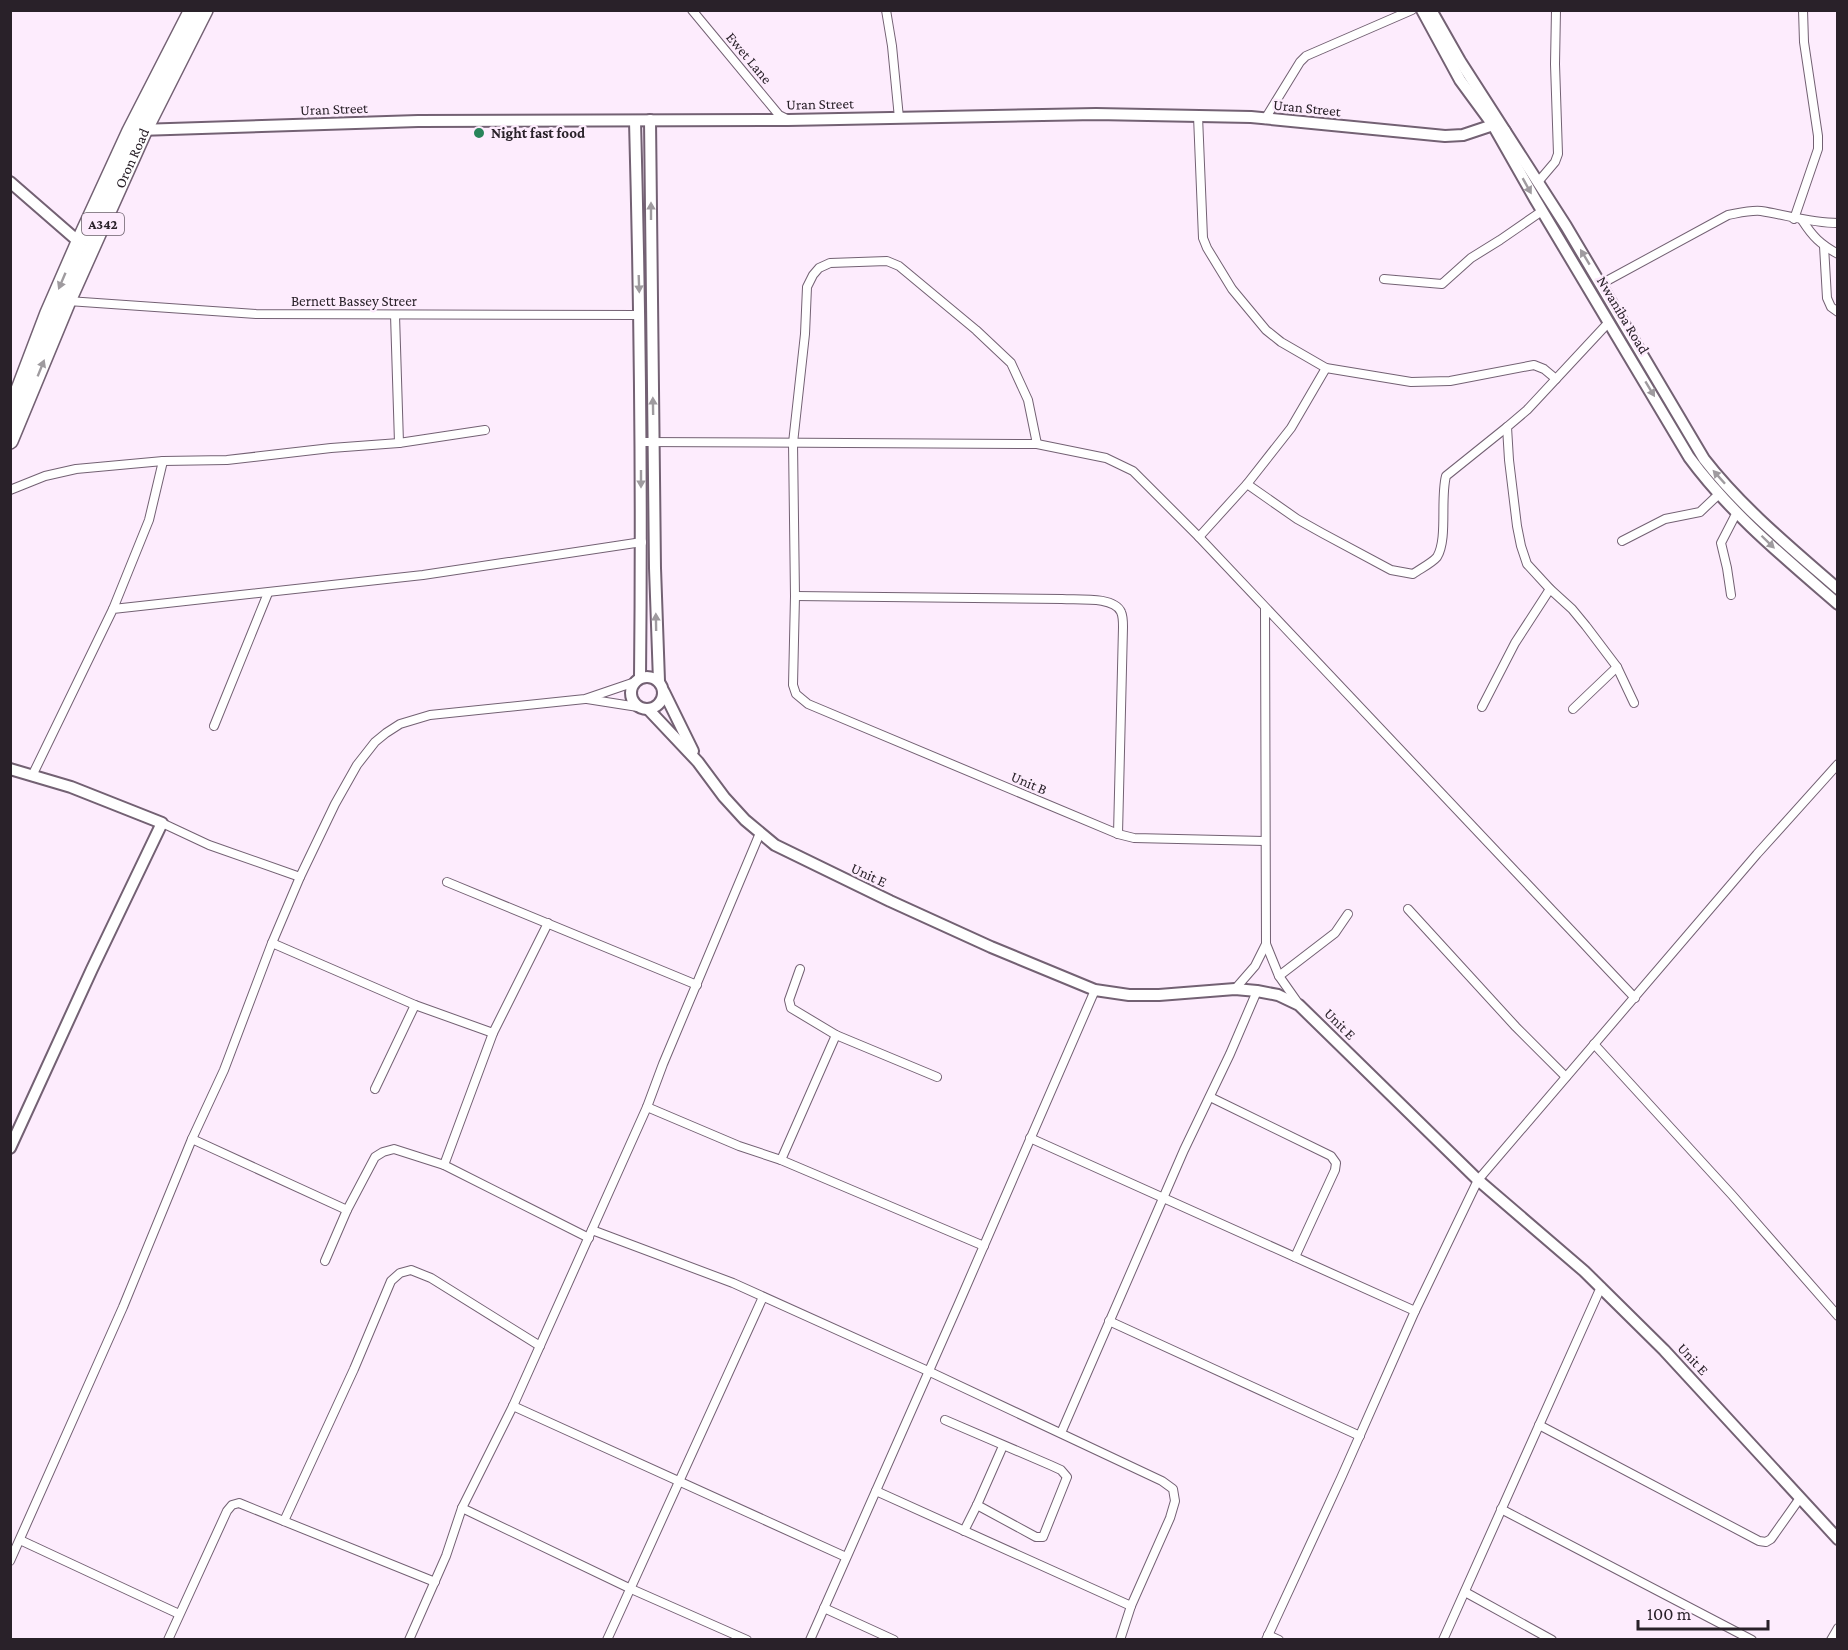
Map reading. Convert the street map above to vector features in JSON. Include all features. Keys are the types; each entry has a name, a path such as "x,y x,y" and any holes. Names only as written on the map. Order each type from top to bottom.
{"highway":[{"name":"Oron Road","path":"10,441 137,130 192,10"},
{"name":"Oron Road","path":"10,412 48,313 79,242 137,130 205,10"}],"street":[{"name":"Ewet Lane","path":"692,10 779,115 788,120"},
{"path":"885,10 892,46 899,118"},
{"path":"1265,119 1306,56 1412,10"},
{"name":"Nwaniba Road","path":"1422,10 1460,80 1493,125 1689,457 1737,512 1776,550 1838,604"},
{"path":"1431,10 1601,284 1689,436 1710,467 1761,520 1838,589"},
{"path":"1538,182 1555,162 1558,154 1554,64 1556,10"},
{"path":"1798,220 1818,149 1804,42 1803,10"},
{"name":"Uran Street","path":"137,130 417,121 788,120 1096,114 1265,119 1445,136 1463,135 1493,125"},
{"path":"1198,116 1203,238 1232,289 1266,330 1281,342 1326,368 1411,382 1450,381 1534,365 1544,369 1556,379"},
{"path":"635,120 642,542 638,680 631,693 633,700 698,762"},
{"path":"650,120 658,681 698,762"},
{"path":"1493,125 1505,131"},
{"path":"10,182 79,242"},
{"path":"1384,279 1442,284 1471,258 1542,211"},
{"path":"1601,284 1728,215 1760,211 1798,220 1838,223"},
{"path":"1798,220 1814,238 1838,254"},
{"path":"1824,246 1827,298 1838,312"},
{"path":"1038,444 1028,400 1011,363 976,330 899,266 887,261 830,263 819,268 813,275 807,287 805,334 793,443 795,596 1062,599 1106,601 1115,606 1121,612 1123,627 1118,834"},
{"name":"Bernett Bassey Streer","path":"68,301 256,314 640,315"},
{"path":"395,315 399,443"},
{"path":"1248,484 1297,519 1391,570 1413,573 1436,557 1442,540 1443,488 1446,476 1527,410 1609,322"},
{"path":"1199,537 1248,484 1291,428 1326,368"},
{"path":"1507,427 1509,460 1521,546 1527,564 1572,609 1617,667 1634,703"},
{"path":"10,490 45,476 76,469 162,461 227,460 330,448 399,443 485,430"},
{"path":"641,442 1038,444 1106,458 1133,471 1199,537 1635,998"},
{"path":"32,776 113,609 149,520 162,461"},
{"path":"1622,541 1665,519 1700,512 1719,494"},
{"path":"1731,595 1721,543 1737,512"},
{"path":"113,609 423,575 642,542"},
{"path":"1482,707 1515,643 1550,589"},
{"path":"214,726 268,593"},
{"name":"Unit B","path":"795,596 794,685 796,694 808,704 1118,834 1134,838 1265,841"},
{"path":"1265,608 1266,944 1280,976 1299,1005"},
{"path":"1573,709 1617,667"},
{"path":"10,1561 224,1070 272,943 300,877 335,804 357,765 375,742 400,724 430,715 585,699 650,676 658,681"},
{"path":"585,699 655,708 663,699 664,692"},
{"name":"Unit E","path":"698,762 724,797 745,820 775,845 790,854 992,947 1095,990 1129,996 1235,989 1278,995 1299,1005 1478,1180 1601,1287 1664,1350 1838,1539"},
{"path":"1279,1640 1267,1637 1415,1311 1478,1180 1757,854 1838,764"},
{"path":"10,769 71,787 162,823 209,845 300,877"},
{"path":"10,1149 162,823"},
{"path":"412,1639 446,1556 462,1508 513,1406 647,1107 760,832"},
{"path":"447,882 697,985"},
{"path":"1408,909 1516,1028 1566,1077"},
{"path":"1280,976 1335,933 1348,914"},
{"path":"444,1165 493,1033 548,922"},
{"path":"272,943 415,1005 493,1033"},
{"path":"1235,989 1255,966 1266,944"},
{"path":"800,969 789,1000 791,1008 836,1035 937,1077"},
{"path":"810,1640 1095,990"},
{"path":"1061,1433 1257,991"},
{"path":"375,1089 415,1005"},
{"path":"781,1160 836,1035"},
{"path":"1594,1044 1740,1204 1838,1317"},
{"path":"1210,1097 1331,1156 1336,1163 1335,1170 1295,1257"},
{"path":"647,1107 739,1146 781,1160 984,1246"},
{"path":"1030,1138 1415,1311"},
{"path":"192,1139 347,1210"},
{"path":"325,1261 347,1210 375,1157 382,1152 394,1149 444,1165 590,1234 733,1283 1162,1480 1173,1489 1175,1501 1170,1518 1131,1606 1120,1640"},
{"path":"284,1521 354,1369 391,1281 400,1273 411,1270 431,1278 540,1346"},
{"path":"1443,1640 1601,1287"},
{"path":"607,1640 763,1297"},
{"path":"1109,1321 1360,1436"},
{"path":"513,1406 846,1557"},
{"path":"945,1420 1061,1470 1067,1477 1043,1537 1036,1537 977,1505"},
{"path":"1539,1425 1760,1541 1766,1542 1771,1539 1800,1497"},
{"path":"964,1531 1003,1446"},
{"path":"876,1491 1131,1606"},
{"path":"168,1640 227,1511 239,1503 435,1582"},
{"path":"462,1508 629,1588 747,1640"},
{"path":"1501,1509 1752,1640"},
{"path":"20,1540 179,1614"},
{"path":"1464,1592 1552,1640"},
{"path":"824,1608 894,1640"},
{"path":"1831,1640 1838,1628"}],"place":[{"name":"Night fast food","path":"479,133"}]}
